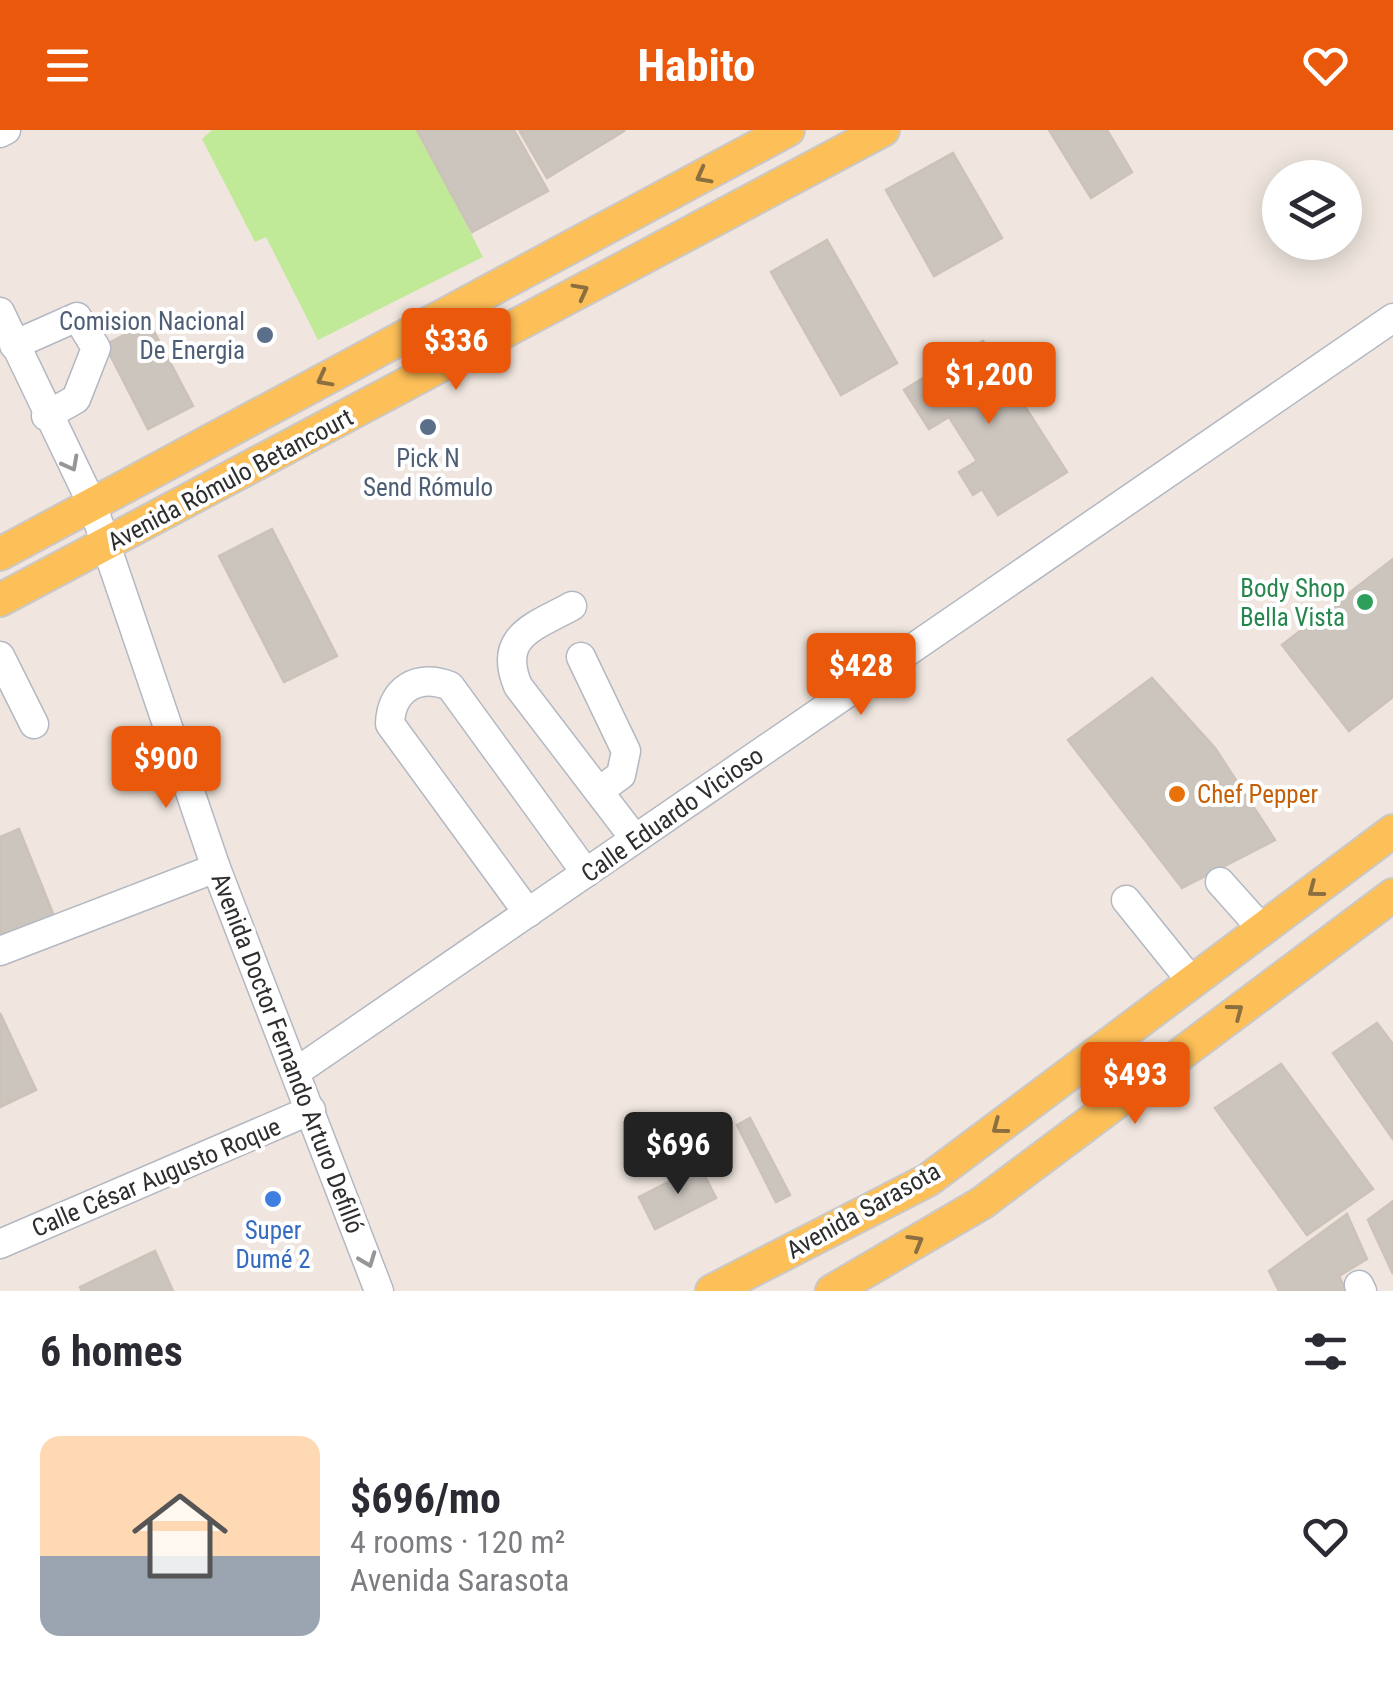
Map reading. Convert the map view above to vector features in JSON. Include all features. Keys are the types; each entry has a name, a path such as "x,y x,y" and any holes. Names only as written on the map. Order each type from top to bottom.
{"main road":[{"name":"Avenida Rómulo Betancourt","path":"0,554 788,130"},
{"name":"Avenida Rómulo Betancourt","path":"0,600 883,130"},
{"name":"Avenida Sarasota","path":"712,1291 928,1180 1393,832"},
{"name":"Avenida Sarasota","path":"832,1291 982,1203 1393,895"}],"street":[{"name":"Avenida Doctor Fernando Arturo Defilló","path":"0,312 46,416 92,504 216,868 380,1291"},
{"path":"14,346 77,318 96,348 76,400 46,416"},
{"name":"Calle Eduardo Vicioso","path":"296,1072 1393,318"},
{"path":"572,606 520,637 509,654 510,666 518,686 635,839"},
{"path":"0,656 34,724"},
{"path":"580,657 626,751 620,775 599,792"},
{"path":"528,913 390,724 395,700 402,690 426,680 450,686 586,873"},
{"path":"0,951 216,868"},
{"path":"1220,882 1262,929"},
{"path":"1126,900 1192,982"},
{"name":"Calle César Augusto Roque","path":"0,1244 312,1110"}],"green space":[{"path":"212,130 418,130 483,257 318,340 266,237 255,242 202,139"}],"building":[{"path":"417,130 514,130 548,191 472,232"},
{"path":"519,130 623,130 624,131 547,178"},
{"path":"1049,130 1107,130 1132,172 1091,198"},
{"path":"953,153 1002,238 934,276 886,190"},
{"path":"827,240 897,363 841,395 771,272"},
{"path":"149,322 193,406 148,429 105,345"},
{"path":"983,341 1067,472 998,515 982,489 973,495 959,472 977,461 949,417 929,429 904,390"},
{"path":"272,529 337,656 284,682 219,556"},
{"name":"Body Shop Bella Vista","path":"1393,559 1393,697 1349,731 1282,645"},
{"name":"Chef Pepper","path":"1152,678 1215,748 1275,840 1182,888 1068,740"},
{"path":"19,829 54,916 0,936 0,837"},
{"path":"0,1013 36,1090 0,1107"},
{"path":"1377,1023 1393,1044 1393,1139 1333,1053"},
{"path":"1281,1064 1373,1189 1307,1235 1215,1108"},
{"path":"750,1118 790,1195 776,1202 737,1125"},
{"path":"700,1166 716,1198 655,1229 639,1197"},
{"path":"1393,1201 1393,1274 1368,1220"},
{"path":"1347,1214 1367,1259 1339,1276 1346,1291 1279,1291 1269,1271"},
{"path":"155,1251 173,1291 82,1291 80,1287"}],"place":[{"name":"Comision Nacional De Energia","path":"265,335"},
{"name":"Pick N Send Rómulo","path":"428,427"},
{"name":"Body Shop Bella Vista","path":"1365,602"},
{"name":"Chef Pepper","path":"1177,794"},
{"name":"Super Dumé 2","path":"273,1199"}]}
